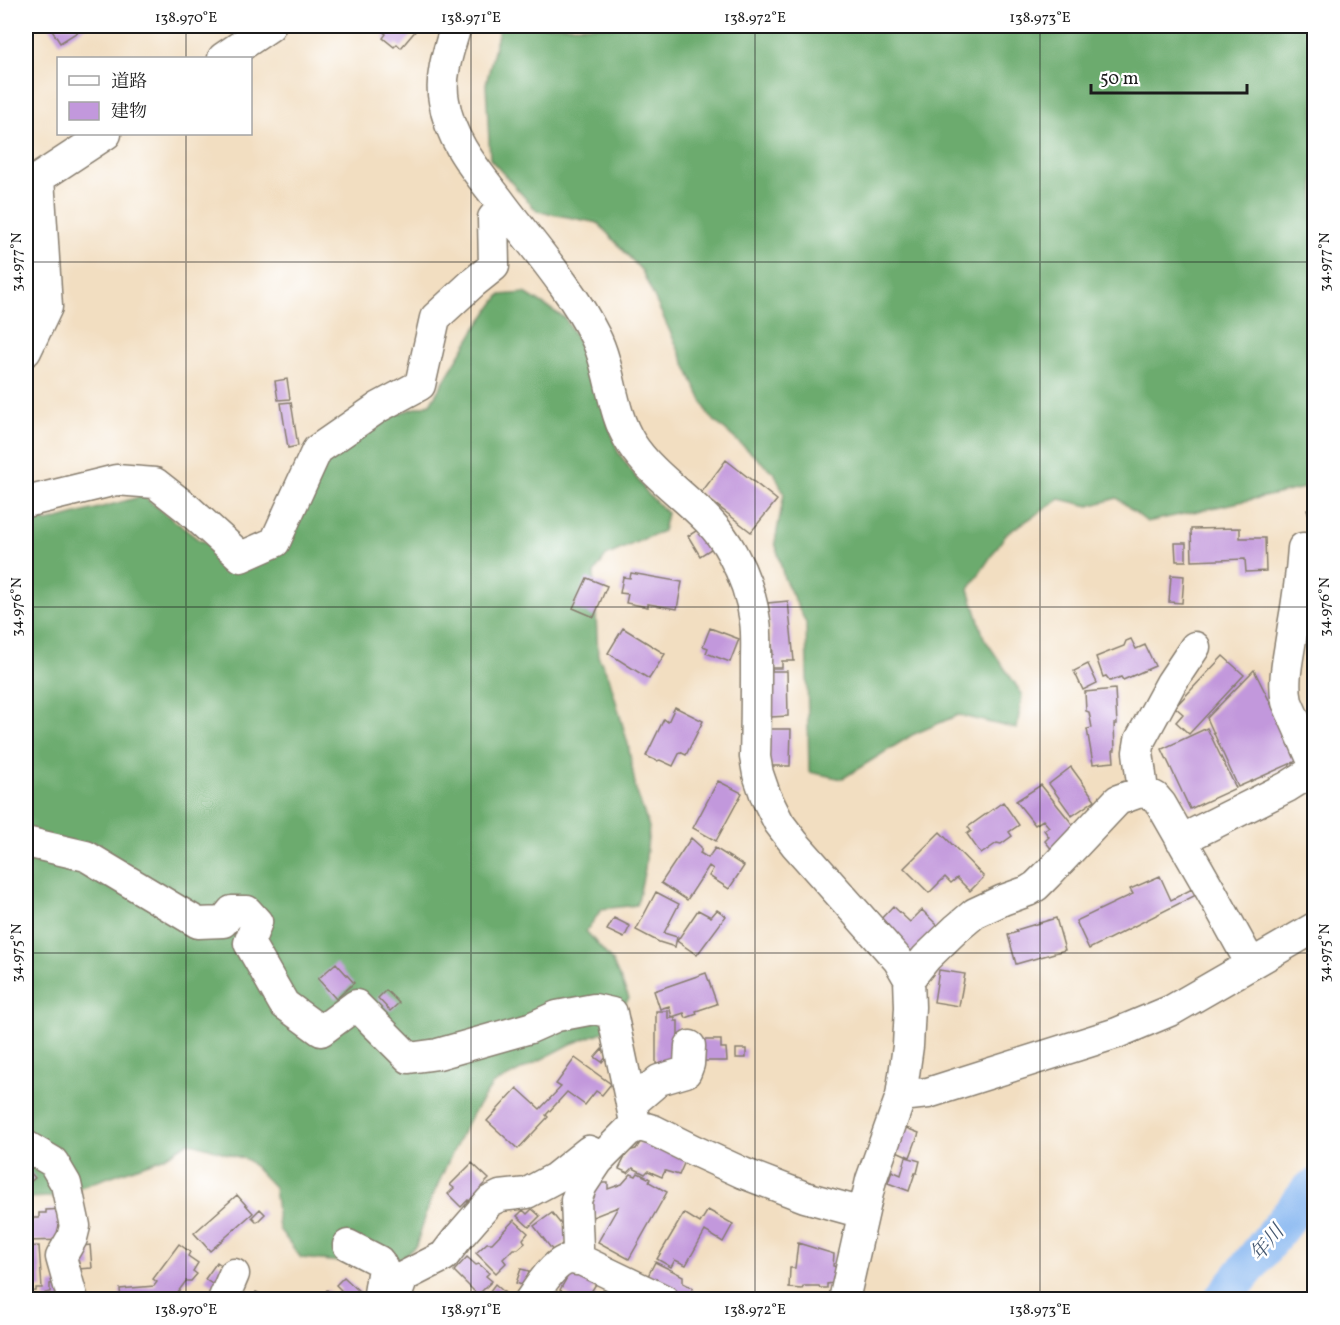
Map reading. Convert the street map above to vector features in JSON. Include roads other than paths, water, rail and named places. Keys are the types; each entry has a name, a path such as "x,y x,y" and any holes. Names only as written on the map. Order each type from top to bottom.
{"street":[{"path":"224,57 270,26"},
{"path":"456,26 444,70 443,99 452,132 468,160 576,302 596,337 605,360 621,424 632,443 647,463 714,525 732,552 745,583 756,623 755,758 766,796 779,823 898,960 909,979 908,1046 901,1096 871,1180 844,1299"},
{"path":"26,351 47,307 39,178 104,135"},
{"path":"26,502 116,480 155,483 188,509 241,557 275,542 317,450 379,407 420,385 435,318 494,266 493,218 503,206"},
{"path":"1303,548 1285,693 1314,764"},
{"path":"1143,791 1137,752 1140,740 1171,683 1195,647"},
{"path":"1181,840 1314,770"},
{"path":"909,979 956,928 975,913 1036,886 1118,800 1143,791 1155,797 1251,964"},
{"path":"26,842 86,856 198,923 223,922 232,911 248,911 257,922 249,943 284,1004 321,1031 356,1005 409,1058 438,1054 531,1028 557,1016 594,1009 612,1012 634,1116 643,1127 743,1173 795,1193 863,1213"},
{"path":"901,1096 928,1093 1117,1033 1172,1010 1314,928"},
{"path":"577,1260 576,1200 582,1185 602,1157 628,1131 634,1116 659,1080 686,1072 690,1046"},
{"path":"26,1146 53,1162 66,1184 75,1226 72,1238 61,1257 73,1299"},
{"path":"394,1299 403,1277 444,1256 490,1200 527,1192 555,1178 589,1151 602,1157"},
{"path":"348,1245 380,1261 383,1268 378,1299"},
{"path":"530,1299 560,1263 571,1259 581,1260 664,1299"}],"waterway":[{"name":"年川","path":"1222,1300 1308,1192 1314,1188"}]}
